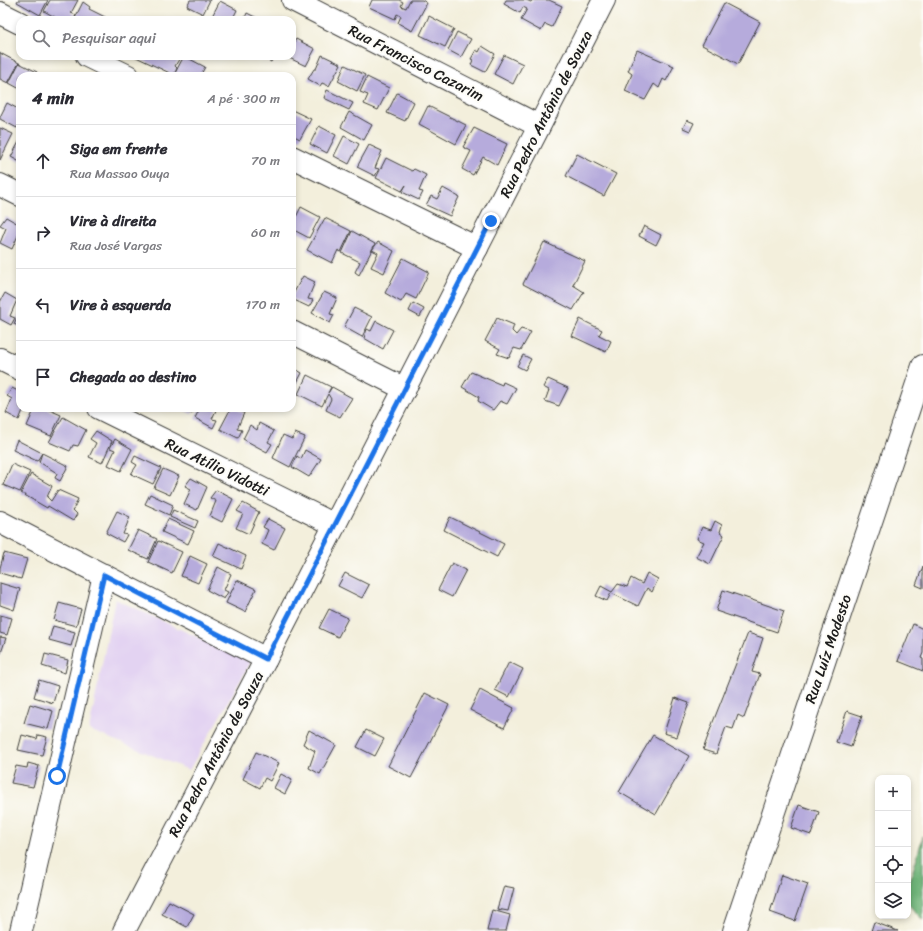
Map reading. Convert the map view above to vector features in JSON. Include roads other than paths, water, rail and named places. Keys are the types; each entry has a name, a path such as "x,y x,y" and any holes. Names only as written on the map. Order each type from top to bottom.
{"street":[{"name":"Rua Francisco Cazarim","path":"293,0 539,126"},
{"name":"Rua Pedro Antônio de Souza","path":"124,931 266,659 604,0"},
{"path":"0,13 16,21"},
{"path":"95,60 120,72"},
{"path":"296,159 477,248"},
{"path":"0,185 16,194"},
{"path":"296,334 404,389"},
{"path":"0,359 16,367"},
{"name":"Rua Luíz Modesto","path":"734,931 923,366"},
{"name":"Rua Atílio Vidotti","path":"107,412 335,525"},
{"path":"0,522 266,659"},
{"path":"21,931 104,575"}]}
